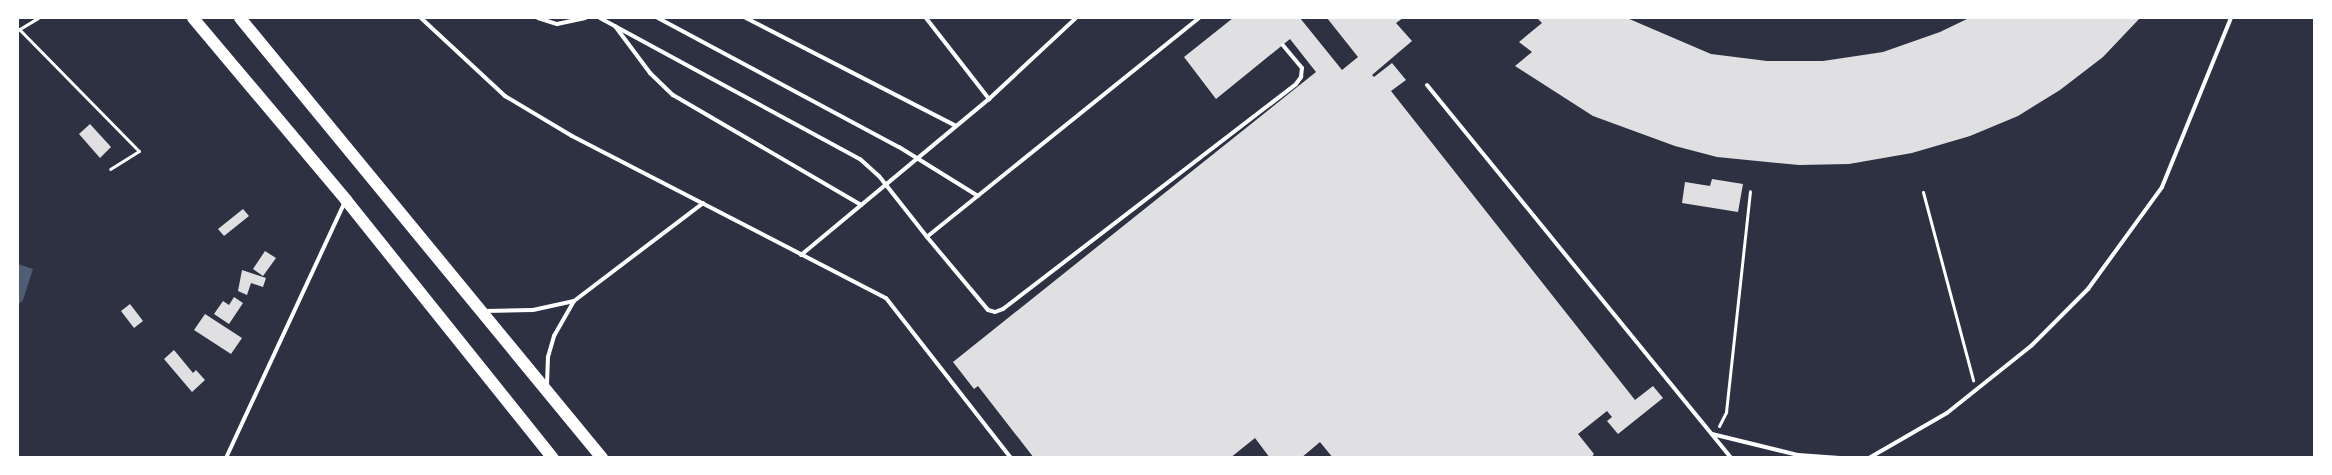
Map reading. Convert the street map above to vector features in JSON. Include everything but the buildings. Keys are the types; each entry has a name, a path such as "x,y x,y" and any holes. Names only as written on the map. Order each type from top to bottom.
{"highway":[{"path":"193,18 346,200 554,458"},
{"path":"240,18 602,458"}],"lane":[{"path":"421,18 505,96 572,136 886,298 1011,458"},
{"path":"538,18 557,24 585,18"},
{"path":"600,18 790,119 860,159 879,176 926,237 988,310 1003,309 1296,84 1301,77 1302,68 1282,46"},
{"path":"658,18 898,148 978,196"},
{"path":"746,18 956,126"},
{"path":"926,18 989,99"},
{"path":"801,254 989,99 1076,18"},
{"path":"926,237 1199,18"},
{"path":"1869,458 1947,413 2032,346 2088,288 2162,187 2231,18"},
{"path":"614,25 650,73 673,95 861,205"},
{"path":"1427,85 1730,458"},
{"path":"226,458 346,200"},
{"path":"547,391 548,357 554,336 574,301 703,203"},
{"path":"481,311 533,310 574,301"},
{"path":"1712,434 1798,455 1840,458"}],"path":[{"path":"38,18 18,30 139,151 110,170"},
{"path":"1712,434 1726,412 1750,191"},
{"path":"1923,192 1976,390"}],"water":[{"path":"18,264 33,269 23,300 18,305"}]}
